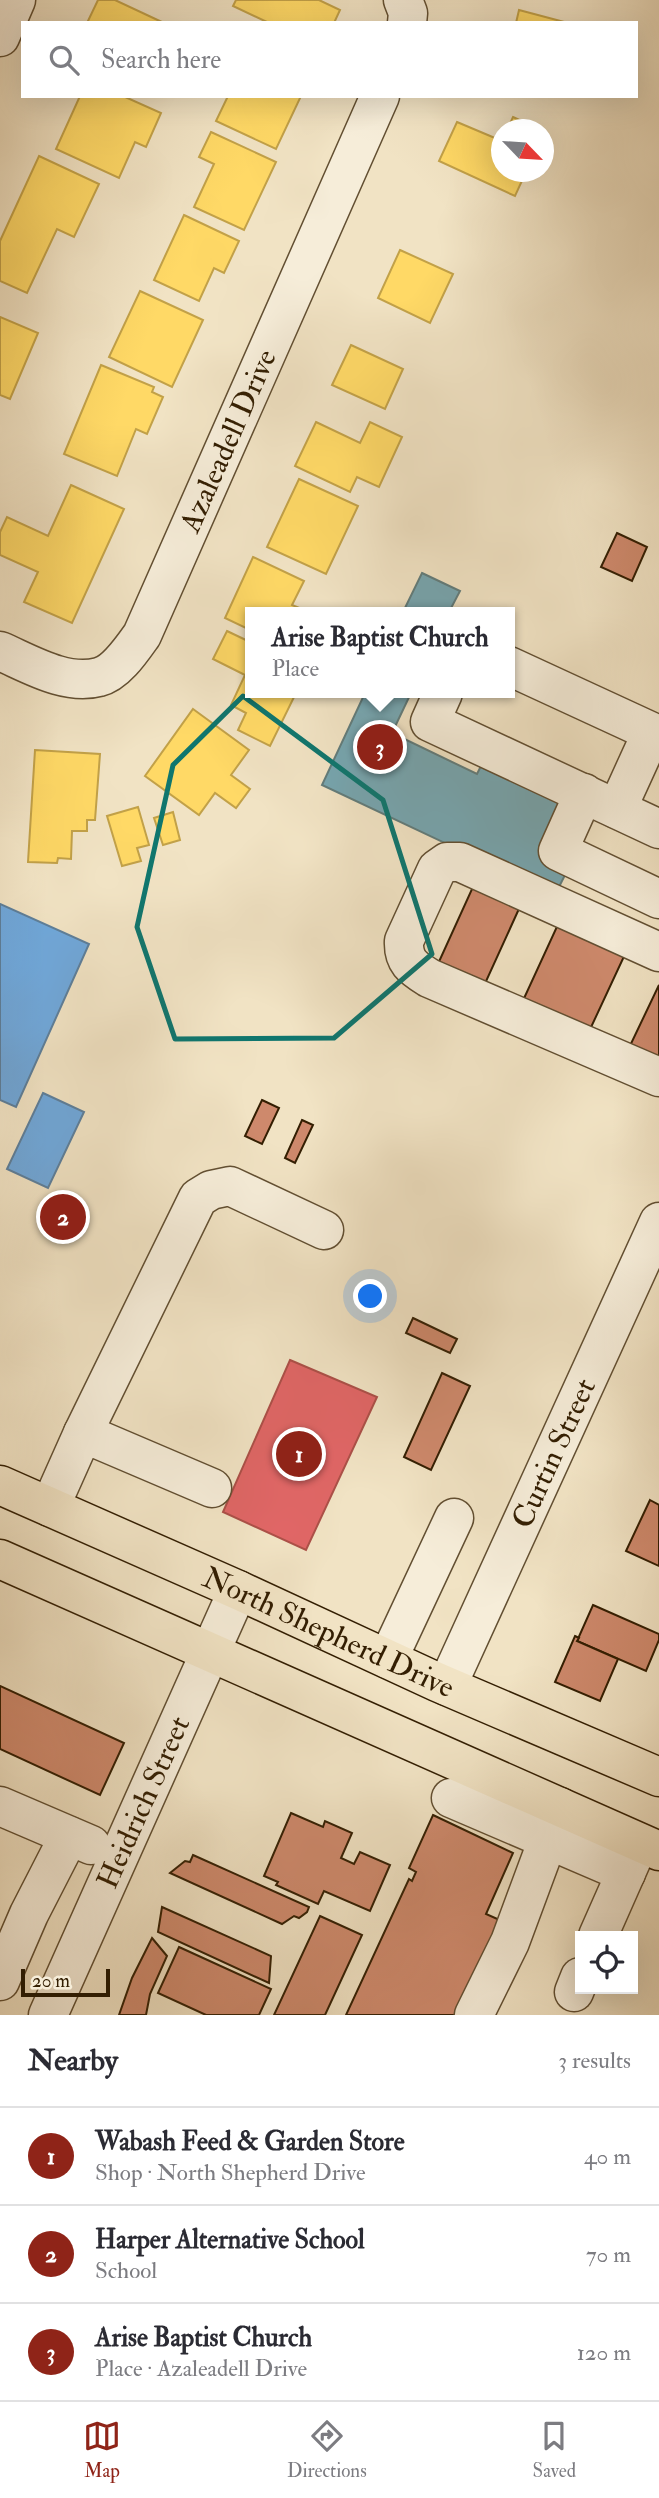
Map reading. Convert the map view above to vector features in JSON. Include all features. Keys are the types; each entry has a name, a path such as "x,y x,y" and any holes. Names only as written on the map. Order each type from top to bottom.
{"main road":[{"name":"North Shepherd Drive","path":"0,1485 447,1686 659,1777"},
{"path":"0,1559 211,1652 553,1823 642,1855"}],"street":[{"path":"0,37 16,0"},
{"path":"403,0 408,13 407,21"},
{"name":"Azaleadell Drive","path":"0,651 44,670 71,678 101,677 125,659 142,635 379,98"},
{"path":"515,669 652,732 601,801 558,851 659,899"},
{"path":"441,698 430,722 659,829"},
{"path":"659,952 475,868 460,862 447,862 437,869 404,941 403,954 413,968 429,978 659,1077"},
{"path":"50,1507 83,1433 198,1198 211,1190 230,1186 324,1230"},
{"name":"Curtin Street","path":"447,1686 659,1222"},
{"path":"83,1433 212,1488"},
{"path":"388,1659 454,1518"},
{"name":"Heidrich Street","path":"48,2015 238,1590"},
{"path":"451,1798 553,1823 510,1942 474,2015"},
{"path":"0,1806 119,1857"},
{"path":"0,1981 14,1908 69,1836"},
{"path":"601,1931 642,1855"}],"highlighted area":[{"path":"243,696 383,800 432,954 334,1038 175,1039 137,927 173,765"}],"building: Homes":[{"path":"98,0 115,0 160,21 88,21"},
{"path":"236,0 319,0 340,10 335,21 265,21 233,6"},
{"path":"519,10 560,21 516,21"},
{"path":"79,98 127,98 161,113 146,147 135,142 119,178 56,149"},
{"path":"227,98 300,98 276,149 216,121"},
{"path":"457,122 491,136 491,182 521,182 515,196 439,161"},
{"path":"211,132 276,162 244,230 194,207 214,164 199,157"},
{"path":"39,156 99,184 74,237 57,229 27,293 0,281 0,241"},
{"path":"184,215 239,241 224,273 214,268 199,301 154,280"},
{"path":"400,250 453,274 430,323 378,298"},
{"path":"140,291 203,320 172,387 109,357"},
{"path":"0,317 38,333 10,399 0,395"},
{"path":"351,345 403,369 385,409 332,385"},
{"path":"101,365 154,387 152,392 163,397 147,434 136,429 117,476 64,454"},
{"path":"316,422 360,443 370,422 402,437 379,487 357,477 350,492 295,466"},
{"path":"299,479 358,506 326,574 267,547"},
{"path":"71,485 124,509 72,623 24,602 38,572 0,555 0,532 7,517 48,536"},
{"path":"253,557 304,581 292,605 297,607 245,607 245,628 225,618"},
{"path":"227,631 245,640 245,675 213,659"},
{"path":"245,675 245,698 294,698 270,746 238,730 246,713 231,705"},
{"path":"193,709 249,750 231,775 250,789 236,808 215,793 199,815 145,776"},
{"path":"35,750 100,754 95,820 87,820 87,831 72,831 71,859 58,858 57,863 28,862"},
{"path":"138,807 149,845 137,848 141,861 122,866 107,816"},
{"path":"173,812 180,840 163,845 154,818"}],"building: Shops":[{"path":"290,1360 377,1397 306,1550 223,1512"}],"building: Schools":[{"path":"0,904 89,944 16,1107 0,1100"},
{"path":"43,1093 84,1112 48,1188 7,1169"}],"building: Public":[{"path":"422,573 460,591 452,607 405,607"},
{"path":"363,698 409,698 392,733 477,774 484,760 568,800 541,859 567,871 555,895 322,785"}],"building: Other":[{"path":"617,533 647,547 632,581 601,567"},
{"path":"477,878 523,900 483,988 437,966"},
{"path":"560,920 627,950 586,1038 520,1007"},
{"path":"659,985 659,1067 627,1052"},
{"path":"262,1100 279,1108 262,1144 245,1136"},
{"path":"302,1120 313,1125 295,1163 285,1158"},
{"path":"413,1318 457,1339 450,1353 406,1333"},
{"path":"442,1373 470,1386 431,1470 404,1457"},
{"path":"650,1500 659,1505 659,1566 626,1551"},
{"path":"593,1605 659,1634 646,1671 577,1641"},
{"path":"575,1636 579,1638 577,1641 618,1659 600,1701 555,1682"},
{"path":"0,1686 124,1743 100,1795 0,1749"},
{"path":"291,1813 323,1827 325,1821 352,1833 341,1858 354,1864 360,1852 390,1865 370,1911 324,1891 318,1904 276,1885 278,1882 264,1876"},
{"path":"433,1815 513,1853 486,1914 502,1921 458,2015 346,2015 409,1879 412,1881 416,1872 409,1868"},
{"path":"193,1855 309,1907 307,1912 282,1924 170,1873 185,1861 190,1862"},
{"path":"162,1907 271,1956 269,1983 158,1932"},
{"path":"320,1916 362,1935 325,2015 274,2015"},
{"path":"152,1938 167,1956 150,1994 146,2015 119,2015 132,1978"},
{"path":"179,1947 271,1989 259,2015 206,2015 158,1993"}],"place":[{"name":"Arise Baptist Church","path":"380,747"},
{"name":"Harper Alternative School","path":"63,1217"},
{"name":"Wabash Feed & Garden Store","path":"299,1454"}]}
